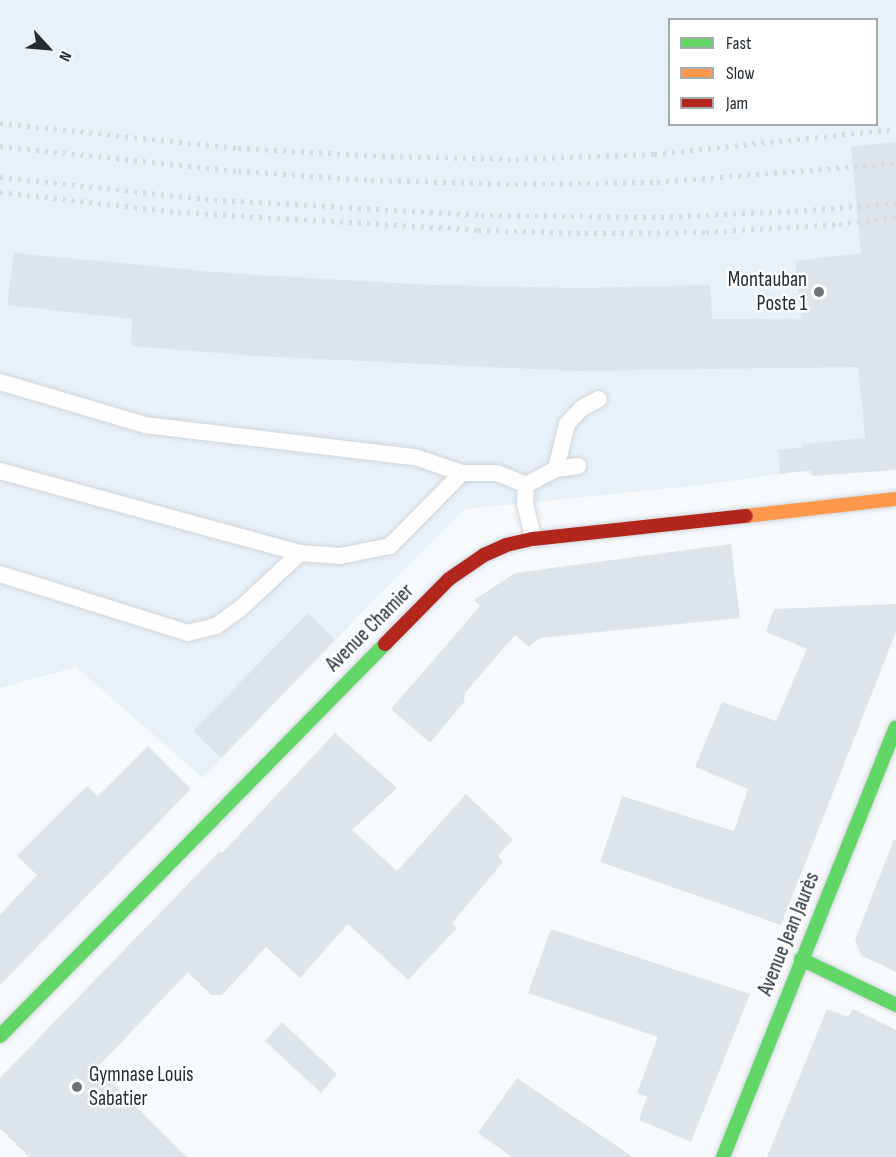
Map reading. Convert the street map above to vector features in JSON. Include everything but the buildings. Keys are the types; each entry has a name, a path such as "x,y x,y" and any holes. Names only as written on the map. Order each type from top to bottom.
{"main road":[{"name":"Avenue Chamier","path":"0,1036 449,579 484,555 506,545 532,539 896,499"},
{"name":"Avenue Jean Jaurès","path":"723,1157 896,727"},
{"path":"801,959 896,1005"}],"lane":[{"path":"0,382 145,424 415,457 462,473 497,473 526,485"},
{"path":"556,469 567,424 582,408 599,399"},
{"path":"526,485 556,469 578,466"},
{"path":"0,471 300,553 340,556 390,546 462,473"},
{"path":"526,485 525,503 532,539"},
{"path":"0,574 188,633 216,626 225,620 300,553"}],"shaded area":[{"path":"0,0 896,0 896,251 861,402 868,473 858,471 813,476 803,471 701,485 465,509 368,606 203,778 76,667 0,688"}],"railway":[{"path":"0,123 238,148 382,156 516,159 654,154 896,129"},
{"path":"0,146 238,171 371,180 515,184 657,182 896,163"},
{"path":"0,177 205,199 481,215 661,217 795,211 896,203"},
{"path":"0,192 178,212 478,230 585,233 706,232 839,224 896,217"}],"traffic: fast":[{"path":"0,1036 385,644"},
{"path":"723,1157 896,727"},
{"path":"801,959 896,1005"}],"traffic: slow":[{"path":"746,516 896,499"}],"traffic: jam":[{"path":"385,644 449,579 484,555 506,545 533,539 746,516"}],"place":[{"name":"Montauban Poste 1","path":"819,292"},
{"name":"Gymnase Louis Sabatier","path":"77,1087"}]}
